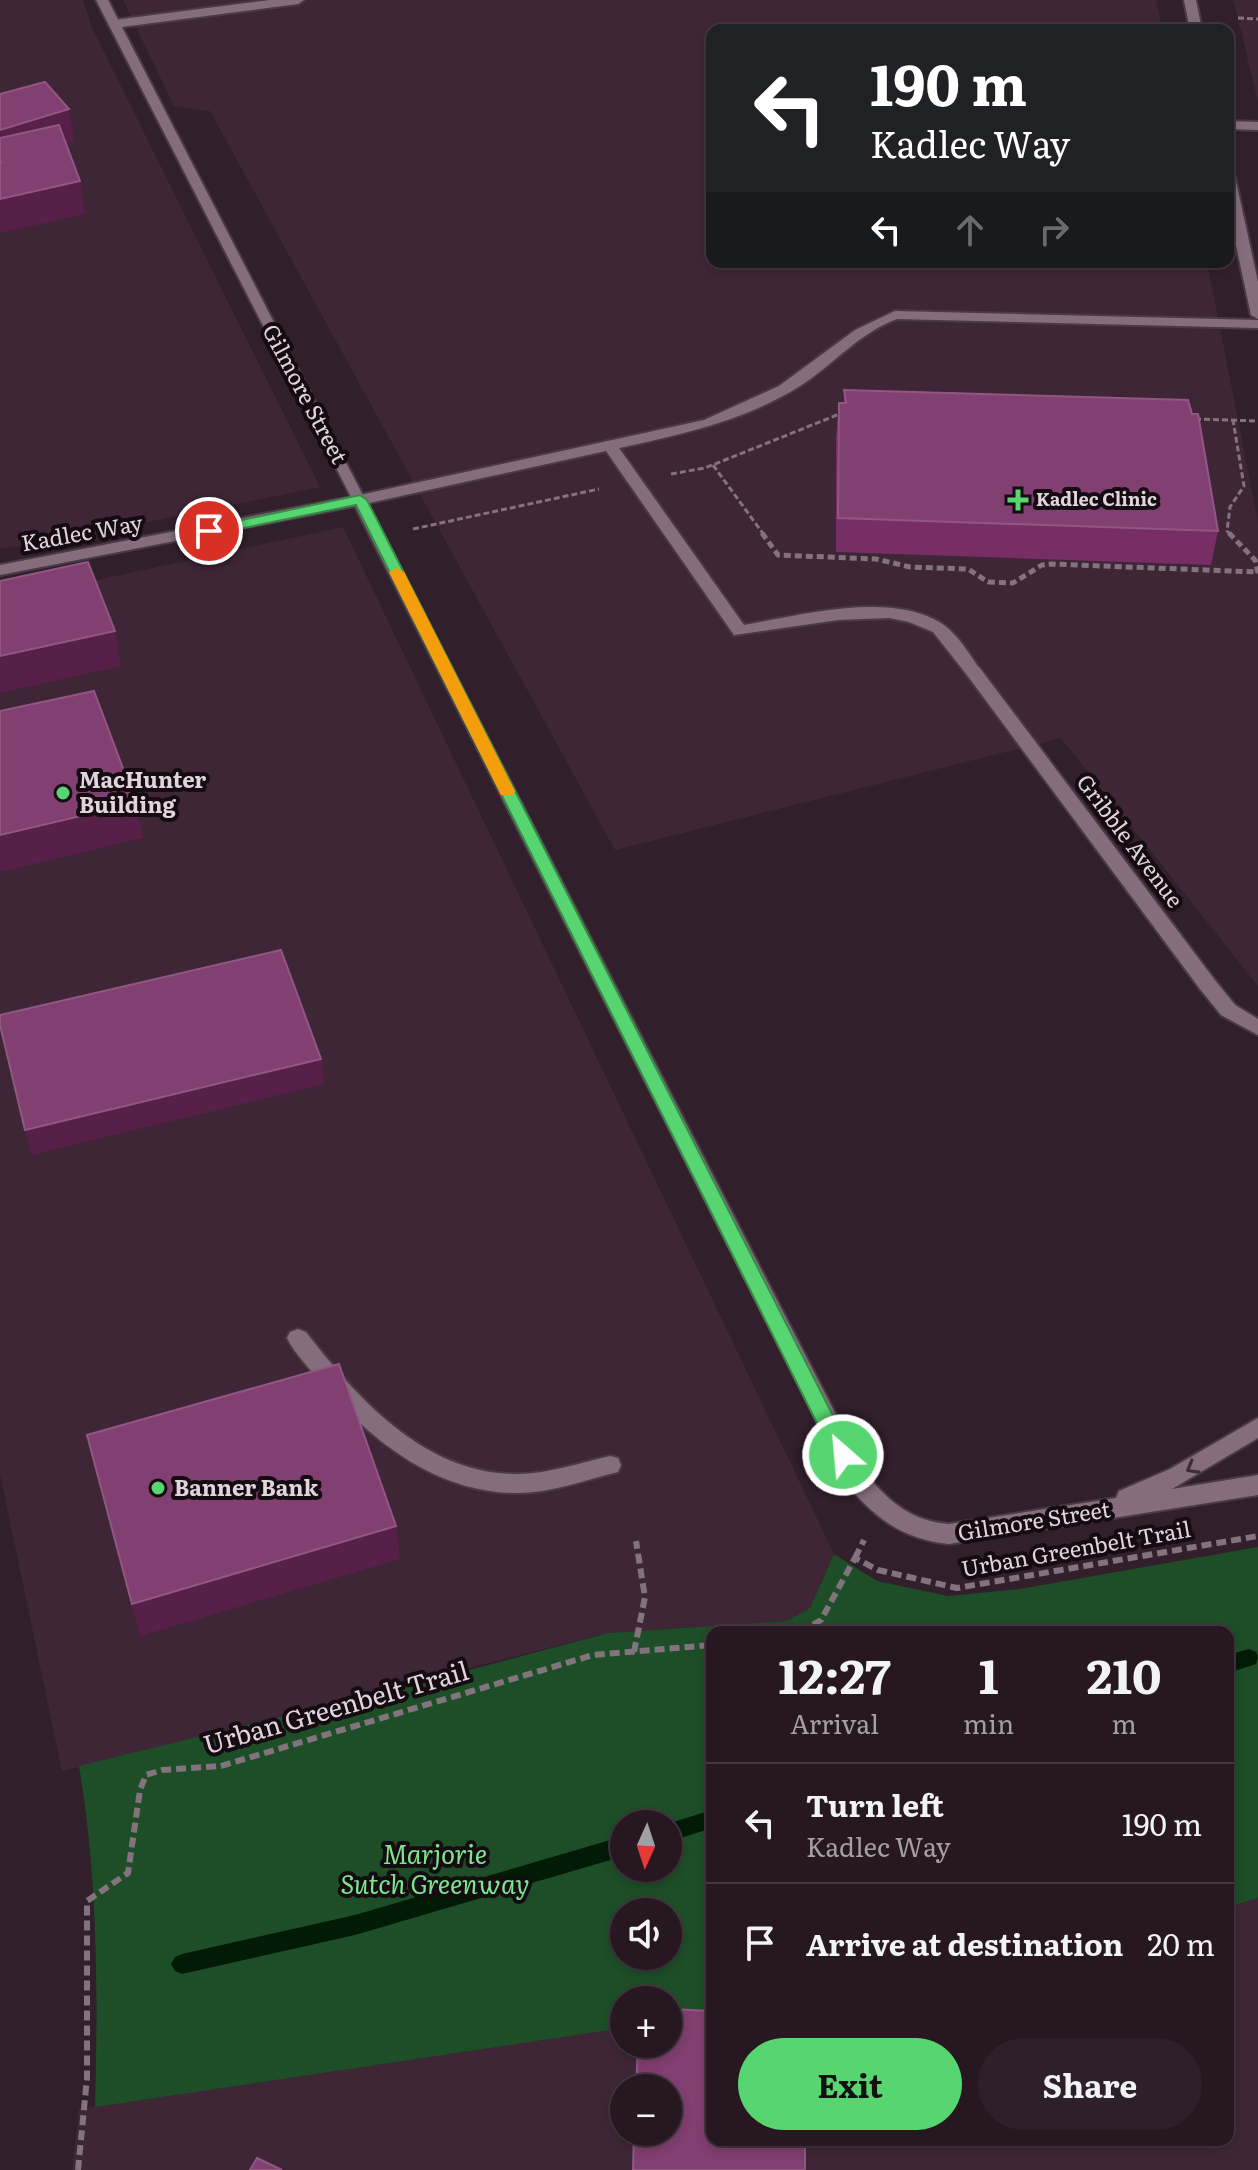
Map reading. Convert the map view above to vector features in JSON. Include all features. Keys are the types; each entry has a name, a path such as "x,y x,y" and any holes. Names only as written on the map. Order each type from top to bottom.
{"street":[{"name":"Gilmore Street","path":"102,0 379,537 859,1482 894,1518 919,1531 933,1534 968,1533 1258,1485"},
{"path":"114,24 298,0"},
{"path":"1190,0 1195,24"},
{"path":"1234,125 1258,126"},
{"path":"1234,205 1258,315"},
{"name":"Kadlec Way","path":"0,570 360,500 686,430 740,411 803,377 875,324 895,315 1258,324"},
{"path":"611,447 635,481"},
{"name":"Gribble Avenue","path":"635,481 740,631 851,612 889,614 936,626 1207,984 1228,1010 1258,1028"},
{"path":"298,1338 316,1362 360,1407 410,1451 462,1477 511,1484 549,1480 610,1465"},
{"path":"1085,1513 1178,1476 1258,1427"}],"path":[{"path":"1238,18 1258,19"},
{"path":"379,537 713,465 855,408"},
{"path":"1185,419 1258,421"},
{"path":"713,465 778,555 876,559 910,567 968,569 988,582 1013,583 1042,565 1051,564 1258,573 1255,560 1227,531 1230,507 1244,486 1233,420"},
{"name":"Urban Greenbelt Trail","path":"810,1626 821,1620 855,1558 878,1570 957,1588 1258,1536"},
{"path":"634,1652 645,1597 636,1541"},
{"name":"Urban Greenbelt Trail","path":"78,2170 87,2078 87,1901 128,1873 140,1790 146,1775 162,1770 221,1766 593,1655 706,1646"}],"shaded area":[{"path":"0,0 83,0 93,30 320,487 0,549"},
{"path":"123,0 1156,0 1161,24 706,24 706,268 1208,268 1258,522 1258,986 1061,738 615,850 210,111 174,106"},
{"path":"1233,0 1258,0 1258,102 1238,18"},
{"path":"343,527 834,1554 810,1608 787,1621 607,1633 62,1771 0,1474 0,596 84,583"},
{"path":"1258,1898 1258,2170 72,2170 79,2109 610,2030 610,2058 674,2058 682,2074 610,2074 610,2146 682,2146 682,2075 706,2127 706,2146 1234,2146 1234,1905"}],"green space":[{"name":"Marjorie Sutch Greenway","path":"1258,1547 1258,1898 1234,1905 1234,1626 712,1626 787,1621 810,1608 834,1554 877,1581 948,1596 1020,1589"},
{"name":"Marjorie Sutch Greenway","path":"706,1626 706,2026 682,2026 682,1986 610,1986 610,2030 95,2107 93,1893 79,1766 608,1633"}],"building":[{"path":"45,82 69,109 0,130 0,94"},
{"path":"59,125 80,181 0,199 0,138"},
{"name":"Kadlec Clinic","path":"844,390 1188,400 1192,414 1198,414 1218,531 838,518 839,403 846,403"},
{"path":"88,562 115,631 0,656 0,581"},
{"name":"MacHunter Building","path":"94,691 136,803 0,835 0,711"},
{"path":"281,950 321,1059 25,1130 0,1015"},
{"path":"339,1364 396,1526 132,1604 87,1435"},
{"path":"682,2010 706,2011 706,2146 805,2146 805,2170 633,2170 634,2146 682,2146 682,2074 637,2074 637,2058 682,2058"},
{"path":"257,2158 282,2170 250,2170"}],"waterway":[{"path":"1234,1662 1249,1658"},
{"path":"682,1829 706,1821"},
{"path":"182,1964 355,1925 610,1850"}],"slow traffic":[{"path":"397,572 507,791"}],"place":[{"name":"Kadlec Clinic","path":"1018,500"},
{"name":"MacHunter Building","path":"63,793"},
{"name":"Banner Bank","path":"158,1488"}],"route":[{"path":"209,531 360,500 843,1455"}]}
